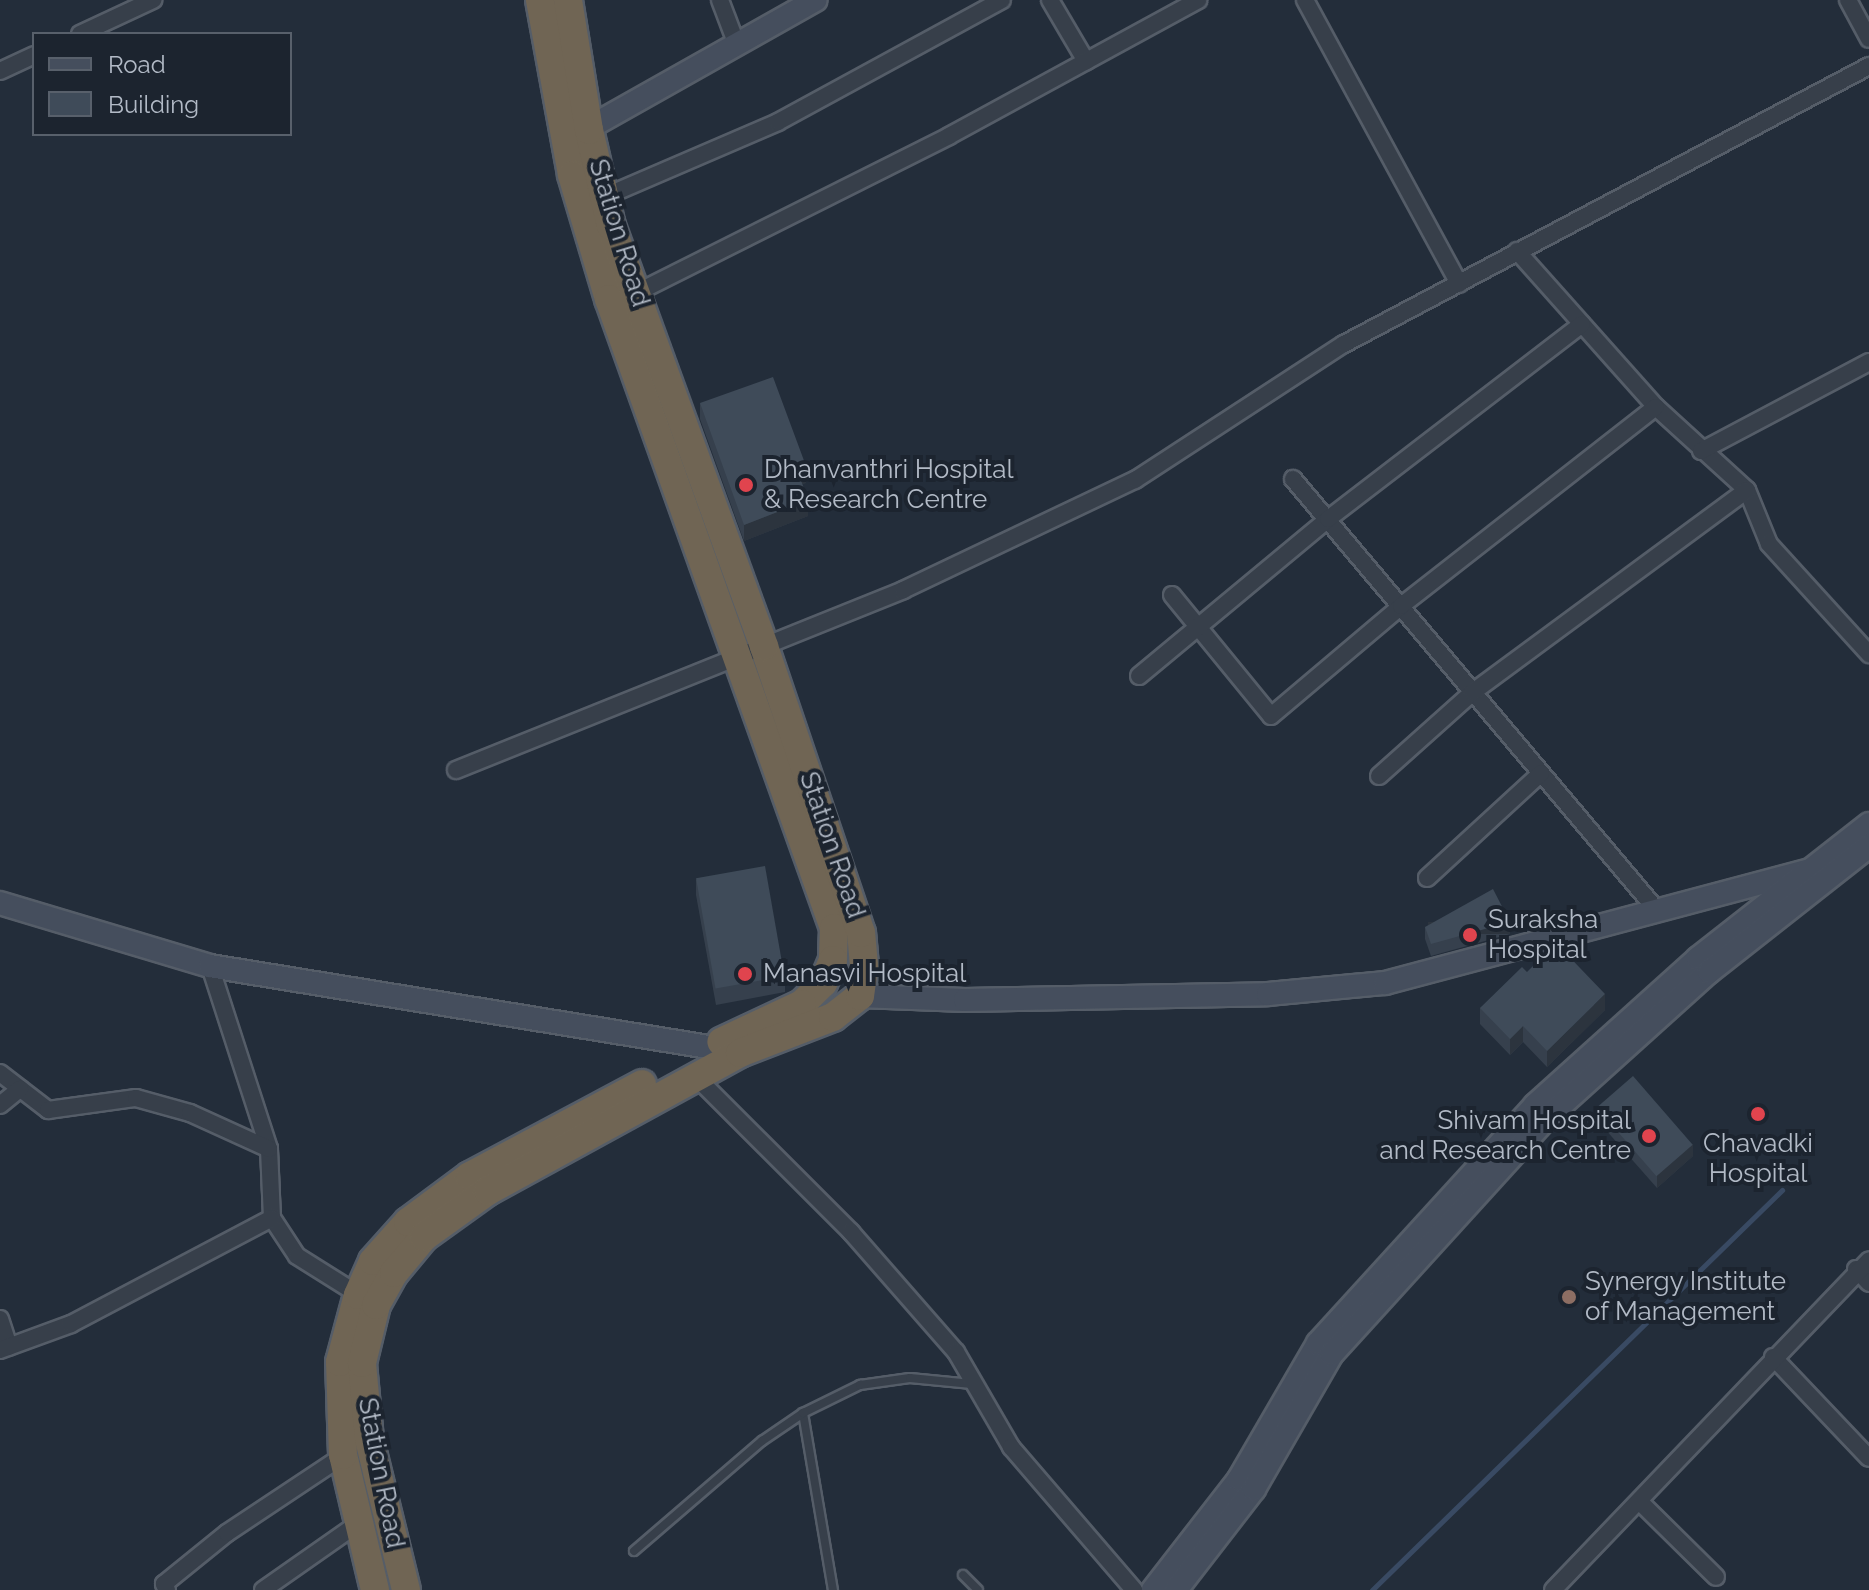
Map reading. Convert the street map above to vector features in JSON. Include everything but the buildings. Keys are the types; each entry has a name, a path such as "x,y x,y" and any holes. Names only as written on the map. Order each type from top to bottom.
{"highway":[{"name":"Station Road","path":"406,1590 369,1439 362,1363 373,1261 408,1222 470,1176 709,1047 802,1004 823,983 833,960 834,928 609,299 576,135 540,0"},
{"name":"Station Road","path":"375,1590 343,1455 340,1362 367,1300 424,1237 488,1191 740,1053 833,1017 860,996 861,933 764,646 604,197 576,135 568,0"}],"main road":[{"path":"576,135 812,1"},
{"path":"1176,1590 1254,1489 1287,1407 1318,1343 1535,1105 1698,958 1819,868 1869,824"},
{"path":"1153,1590 1239,1479 1287,1407 1548,1117 1709,972 1869,846"},
{"path":"860,996 965,1000 1268,994 1385,983 1655,908 1819,868 1846,866"},
{"path":"0,903 210,966 740,1053"}],"street":[{"path":"84,32 153,0"},
{"path":"720,0 737,45"},
{"path":"604,197 778,122 1002,0"},
{"path":"1050,0 1086,61"},
{"path":"636,293 1198,0"},
{"path":"1305,0 1459,284"},
{"path":"1848,0 1869,39"},
{"path":"0,71 32,56"},
{"path":"456,770 736,654 764,646 903,590 1135,480 1344,344 1869,66"},
{"path":"1517,251 1656,407 1747,490 1769,544 1869,654"},
{"path":"1139,676 1328,519 1582,324"},
{"path":"1701,451 1869,362"},
{"path":"1172,595 1271,716 1401,606 1656,407"},
{"path":"1293,479 1655,908"},
{"path":"1379,776 1473,692 1747,490"},
{"path":"1427,878 1541,773"},
{"path":"210,966 269,1149 272,1218 297,1256 367,1300"},
{"path":"0,1073 48,1110 136,1098 190,1113 269,1149"},
{"path":"695,1076 851,1232 956,1352 1011,1447 1134,1590"},
{"path":"0,1105 20,1089"},
{"path":"0,1319 4,1349 71,1324 272,1218"},
{"path":"1553,1590 1863,1265 1869,1283"},
{"path":"1773,1357 1869,1458"},
{"path":"167,1590 164,1584 227,1533 369,1439"},
{"path":"1639,1501 1716,1577"},
{"path":"263,1590 385,1505"}],"lane":[{"path":"634,1551 803,1413 860,1385 910,1378 977,1385"},
{"path":"803,1413 833,1590"},
{"path":"963,1575 978,1590"}],"waterway":[{"path":"1372,1590 1782,1190"}],"place":[{"name":"Dhanvanthri Hospital & Research Centre","path":"746,485"},
{"name":"Suraksha Hospital","path":"1470,935"},
{"name":"Manasvi Hospital","path":"745,974"},
{"name":"Chavadki Hospital","path":"1758,1114"},
{"name":"Shivam Hospital and Research Centre","path":"1649,1136"},
{"name":"Synergy Institute of Management","path":"1569,1297"}]}
